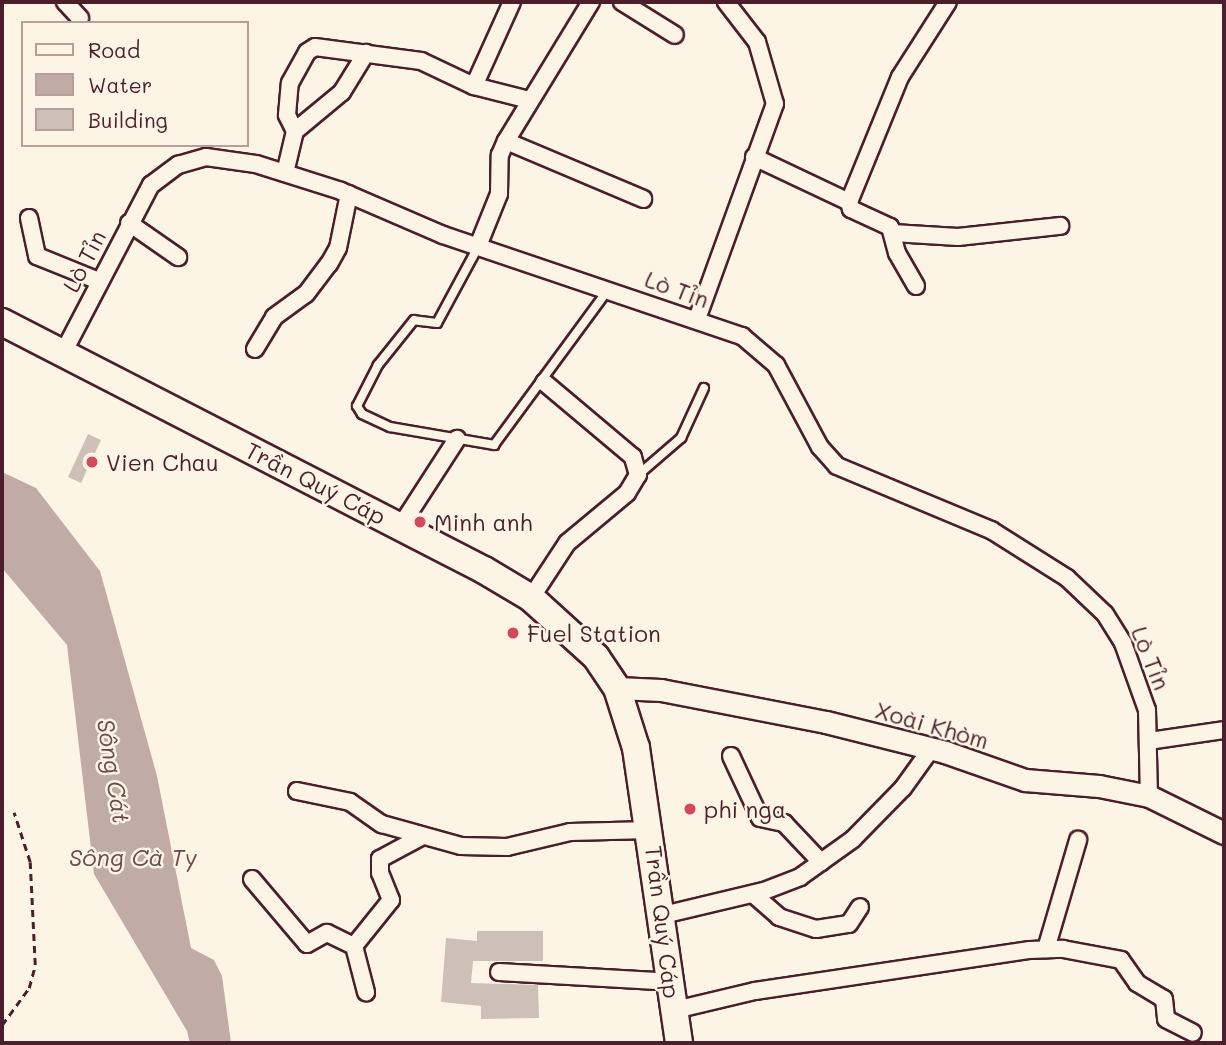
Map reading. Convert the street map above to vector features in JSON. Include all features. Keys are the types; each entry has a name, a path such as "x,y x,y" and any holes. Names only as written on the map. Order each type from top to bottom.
{"main road":[{"name":"Trần Quý Cáp","path":"2,322 400,527 531,598 582,643 617,688 631,727 651,830 679,1043"}],"street":[{"path":"65,2 80,18"},
{"path":"474,86 512,2"},
{"path":"478,246 499,194 506,141 591,2"},
{"path":"622,2 675,35"},
{"path":"696,319 774,98 757,42 726,2"},
{"path":"916,286 897,253 890,227 851,209 849,202 900,77 948,2"},
{"path":"285,173 295,131 286,104 290,83 307,52 325,47 421,61 474,86 529,100"},
{"path":"295,131 342,92 366,53"},
{"path":"506,141 643,199"},
{"name":"Lò Tỉn","path":"63,353 128,223 151,185 189,161 219,157 285,173 349,194 478,246 742,336 767,354 820,447 837,466 991,530 1067,578 1091,600 1123,643 1146,710 1149,741 1145,767 1149,796"},
{"path":"754,157 849,202"},
{"path":"255,349 274,317 306,294 330,264 340,240 349,194"},
{"path":"29,218 37,256 99,281"},
{"path":"128,223 178,257"},
{"path":"893,233 958,237 1060,226"},
{"path":"531,598 567,543 627,493 638,475 633,457 544,382"},
{"path":"400,527 457,439"},
{"name":"Xoài Khòm","path":"617,688 662,690 792,715 931,749 1025,780 1099,786 1149,796 1224,833"},
{"path":"1149,741 1224,730"},
{"path":"663,915 753,894 800,877 853,839 903,789 931,749"},
{"path":"731,756 760,818 784,823 821,862"},
{"path":"297,791 357,804 373,820 421,837 488,848 570,832 651,830"},
{"path":"354,946 391,900 380,873 380,859 421,837"},
{"path":"1046,949 1078,840"},
{"path":"252,880 307,944 327,933 354,946 366,992"},
{"path":"753,894 779,917 816,929 849,924 860,907"},
{"path":"675,1010 755,991 1046,949 1121,960 1137,983 1164,999 1166,1019 1193,1033"},
{"path":"499,972 670,982"}],"lane":[{"path":"478,246 437,323 414,320 378,365 357,405 362,414 390,427 487,445 499,443 609,289"},
{"path":"638,475 681,438 704,388"}],"path":[{"path":"2,1025 29,988 35,965 30,862 14,813"}],"water":[{"name":"Sông Cà Ty","path":"2,472 36,488 100,571 157,776 191,948 214,960 222,976 231,1043 190,1043 187,1031 94,874 67,645 2,568"}],"building":[{"path":"88,434 101,440 81,483 68,477"},
{"path":"477,931 543,931 543,961 473,961 471,983 538,985 539,1018 481,1019 481,1006 441,1002 446,938 477,941"}],"place":[{"name":"Vien Chau","path":"92,462"},
{"name":"Minh anh","path":"420,522"},
{"name":"Fuel Station","path":"513,633"},
{"name":"phi nga","path":"690,809"}],"water label":[{"name":"Sông Cát","path":"114,771"}]}
